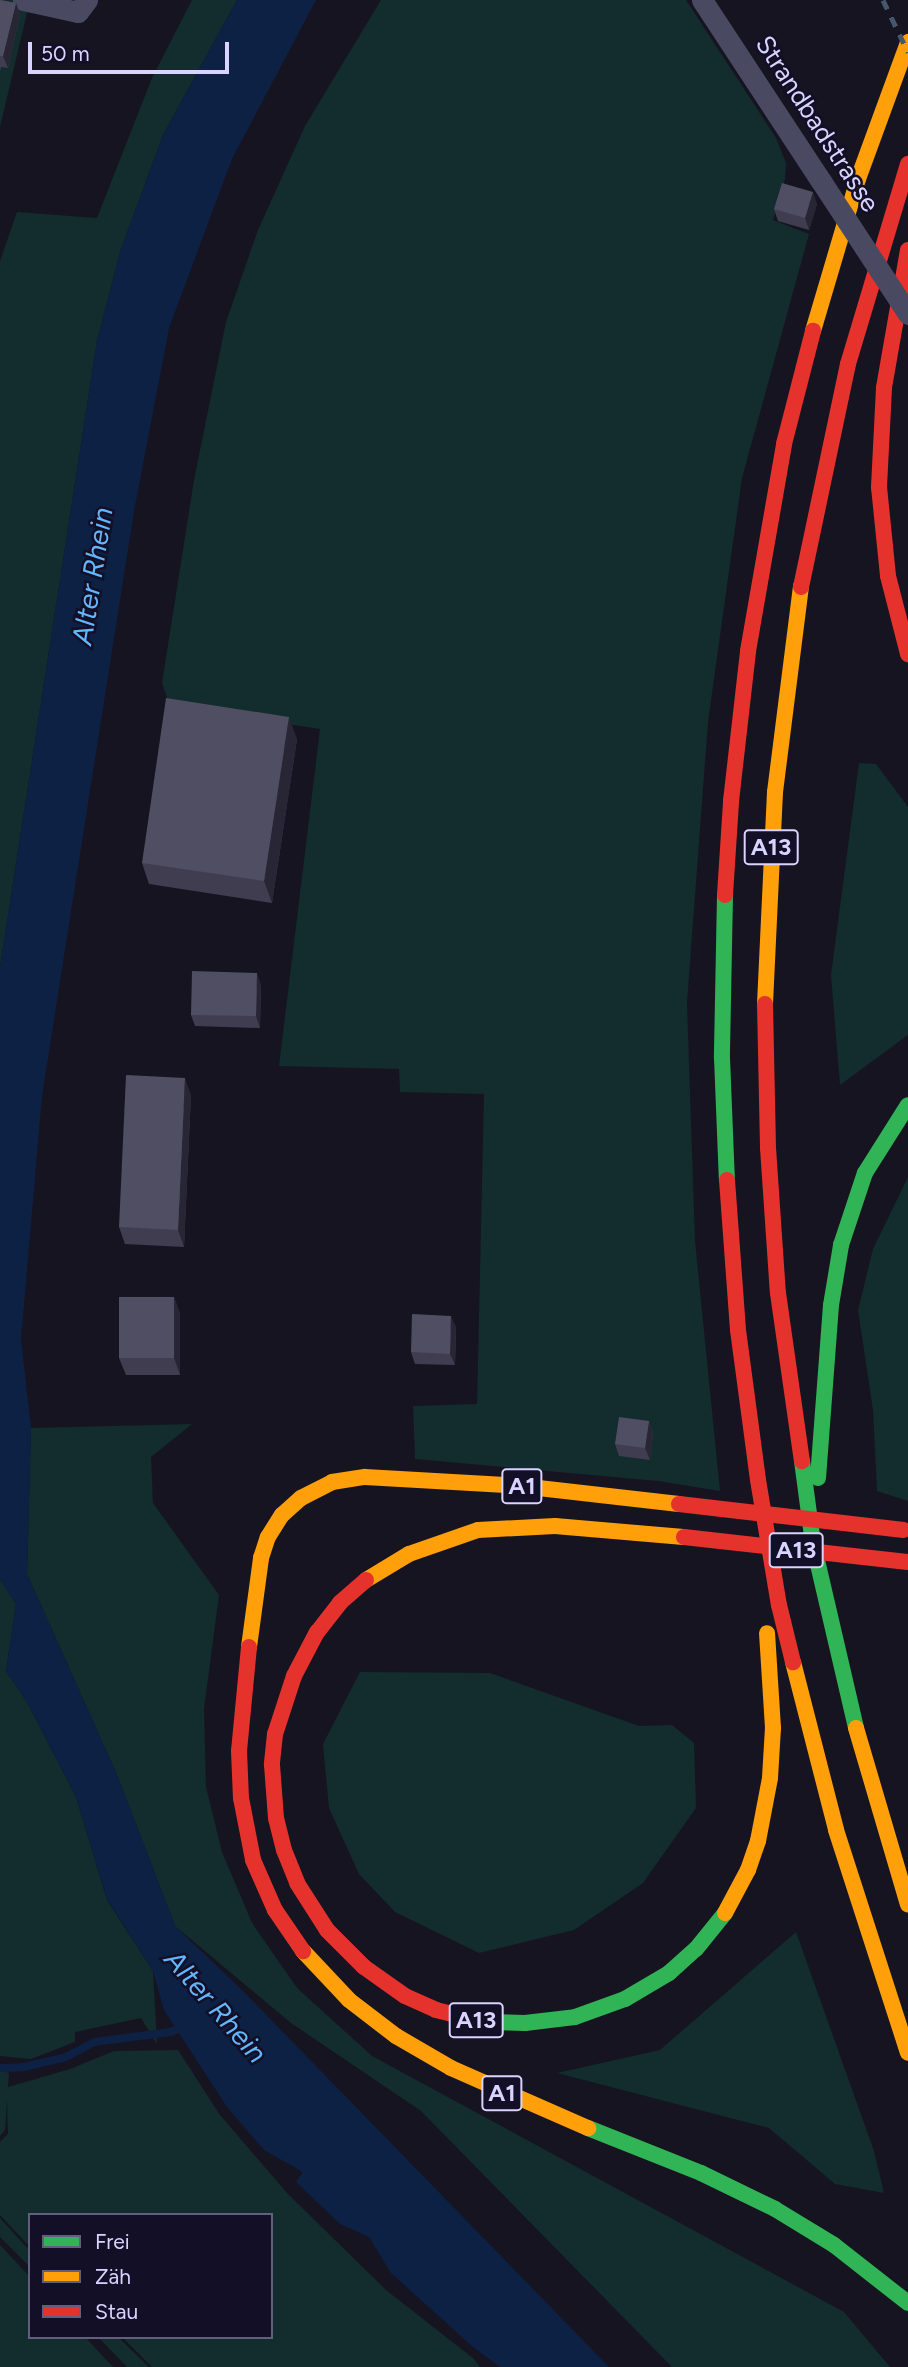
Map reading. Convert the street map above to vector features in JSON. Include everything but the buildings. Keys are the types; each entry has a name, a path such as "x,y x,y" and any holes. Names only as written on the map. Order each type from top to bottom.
{"highway":[{"name":"A13","path":"908,42 858,179 819,308 790,421 758,581 737,748 723,931 723,1132 738,1330 758,1480 773,1728 770,1778 753,1857 719,1922 687,1958 648,1987 611,2006 565,2019 512,2024 476,2020 436,2010 391,1987 350,1955 317,1916 290,1868 276,1818 272,1780 275,1734 294,1676 321,1626 340,1603 374,1573 408,1554 461,1534 508,1526 555,1525 684,1537 908,1562"},
{"name":"A13","path":"813,1543 781,1318 770,1185 765,1003 769,860 791,649 815,504 851,352 908,164"},
{"path":"908,250 884,388 879,487 888,576 908,654"},
{"path":"908,1105 865,1173 841,1245 831,1305 813,1543 858,1733 908,1905"},
{"name":"A1","path":"906,1530 521,1486 365,1477 332,1482 301,1498 277,1522 261,1558 239,1751 241,1798 248,1841 275,1910 300,1948 349,2000 396,2036 451,2068 508,2095 713,2178 775,2209 843,2252 908,2304"},
{"path":"758,1480 779,1605 815,1754 855,1894 908,2053"}],"street":[{"path":"23,0 82,6"},
{"name":"Strandbadstrasse","path":"702,0 908,314"}],"green space":[{"path":"0,0 30,0 0,127"},
{"path":"192,0 237,0 163,135 120,252 97,341 0,967 0,261 17,212 97,218 152,78"},
{"path":"381,0 686,0 776,138 786,163 785,179 773,220 809,234 742,478 708,722 687,1003 695,1241 720,1491 658,1481 415,1459 413,1406 477,1404 484,1094 400,1092 399,1069 279,1066 320,729 170,706 162,683 194,480 226,322 258,230 305,126"},
{"path":"859,763 876,764 908,807 908,1035 840,1085 831,975"},
{"path":"908,1177 908,1501 877,1491 873,1410 858,1310 873,1249"},
{"path":"192,1424 151,1457 153,1503 219,1595 204,1709 206,1787 222,1852 252,1923 297,1988 372,2056 844,2312 890,2367 672,2367 421,2111 291,2023 175,1926 117,1775 27,1574 31,1428"},
{"path":"0,1579 16,1604 6,1671 27,1702 76,1797 107,1900 153,1971 157,2044 141,2018 75,2032 75,2042 31,2059 0,2056"},
{"path":"360,1672 490,1673 639,1726 672,1725 694,1743 696,1808 643,1883 574,1930 479,1953 395,1912 359,1874 329,1808 323,1744"},
{"path":"796,1932 874,2151 884,2193 835,2184 769,2128 557,2073 660,2050"},
{"path":"178,2050 220,2115 287,2193 386,2290 474,2359 480,2367 152,2367 124,2339 273,2339 273,2213 28,2213 28,2245 0,2215 0,2142 8,2134 7,2101 5,2130 0,2136 0,2070 9,2073 8,2087 70,2069 114,2051"},
{"path":"0,2218 28,2249 28,2265 0,2237"},
{"path":"0,2245 28,2275 28,2339 87,2339 113,2367 0,2367"},
{"path":"100,2339 120,2339 149,2367 127,2367"}],"water":[{"name":"Alter Rhein","path":"237,0 316,0 232,159 169,328 134,511 42,1096 21,1339 31,1428 27,1574 117,1775 175,1926 243,1991 609,2367 500,2367 473,2347 391,2273 369,2237 340,2224 296,2182 303,2172 264,2150 227,2107 164,2010 153,1971 107,1899 76,1797 27,1702 6,1671 16,1604 0,1579 0,967 97,341 120,252 163,135"}],"waterway":[{"path":"0,2068 24,2067 66,2057 94,2042 171,2032 184,2026"}],"railway":[{"path":"883,0 908,52"}],"traffic: fast":[{"path":"725,895 722,1058 727,1180"},
{"path":"818,1478 831,1305 841,1245 865,1173 908,1105"},
{"path":"802,1461 813,1543 856,1728"},
{"path":"485,2022 525,2023 575,2017 625,1999 669,1973 696,1949 725,1913"},
{"path":"588,2128 701,2173 775,2209 834,2245 908,2303"}],"traffic: slow":[{"path":"813,331 858,179 908,42"},
{"path":"765,1004 775,792 801,587"},
{"path":"249,1647 261,1558 268,1537 282,1515 301,1498 332,1482 365,1477 521,1486 679,1504"},
{"path":"366,1580 409,1554 478,1530 555,1526 684,1537"},
{"path":"725,1913 748,1870 758,1841 770,1778 773,1728 767,1633"},
{"path":"793,1662 836,1830 908,2053"},
{"path":"856,1728 908,1905"},
{"path":"303,1951 349,2000 396,2036 451,2068 588,2128"}],"traffic: jam":[{"path":"801,587 848,364 908,164"},
{"path":"908,250 884,388 879,487 888,576 908,654"},
{"path":"725,895 731,801 748,651 784,444 813,331"},
{"path":"765,1004 768,1148 778,1293 802,1461"},
{"path":"727,1180 738,1330 758,1480 779,1605 793,1662"},
{"path":"679,1504 904,1530"},
{"path":"684,1537 908,1562"},
{"path":"366,1580 340,1603 317,1632 294,1676 275,1734 272,1765 276,1818 284,1850 297,1883 327,1930 364,1967 405,1996 436,2010 485,2022"},
{"path":"249,1647 239,1751 241,1798 253,1860 275,1910 303,1951"}]}
